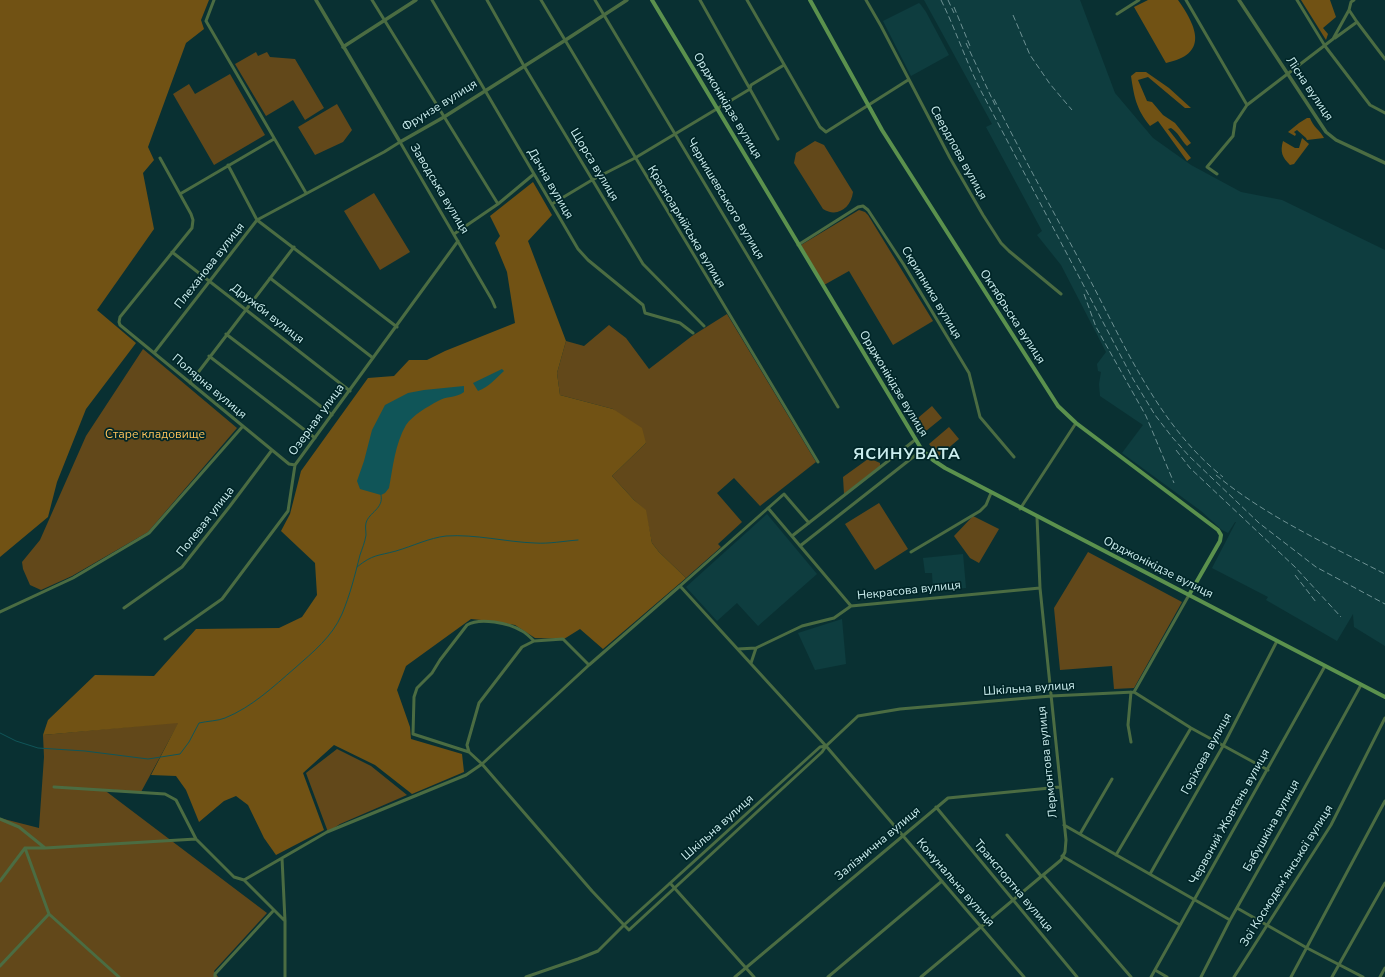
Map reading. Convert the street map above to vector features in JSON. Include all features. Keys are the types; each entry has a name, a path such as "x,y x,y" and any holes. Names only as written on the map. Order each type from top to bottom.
{"main road":[{"name":"Орджонікідзе вулиця","path":"652,0 922,450 945,468 1020,509 1385,697"},
{"name":"Октябрьска вулиця","path":"810,0 868,106 948,236 1054,399 1067,415 1076,423 1218,530 1221,535 1220,541 1189,595"}],"street":[{"path":"214,0 206,21 306,193"},
{"name":"Заводська вулиця","path":"316,0 454,234 495,307"},
{"path":"372,0 498,204"},
{"path":"343,47 416,0"},
{"name":"Дачна вулиця","path":"432,0 582,255 643,304 645,313 680,322 693,333"},
{"name":"Щорса вулиця","path":"487,0 524,66 644,264 704,326"},
{"name":"Красноармійська вулиця","path":"541,0 564,41 818,462"},
{"name":"Чернишевського вулиця","path":"595,0 838,407"},
{"name":"Фрунзе вулиця","path":"257,220 384,152 444,117 627,0"},
{"path":"700,0 778,139"},
{"path":"747,0 820,127 826,132 908,80"},
{"name":"Свердлова вулиця","path":"866,0 968,189 1001,243 1061,294"},
{"path":"1117,14 1139,0"},
{"path":"1186,0 1247,105"},
{"name":"Лісна вулиця","path":"1239,0 1326,132 1336,140 1385,163"},
{"path":"1297,0 1325,46 1370,105 1385,113"},
{"path":"1333,39 1349,10 1351,2 1354,0"},
{"path":"1349,10 1385,59"},
{"path":"1217,174 1207,167 1233,136 1235,123 1247,105 1357,22"},
{"path":"552,204 592,180 635,158 717,109 750,89 751,84 784,65"},
{"path":"180,194 274,139"},
{"path":"160,158 191,214 193,224 192,228 172,252"},
{"name":"Плеханова вулиця","path":"154,353 257,220 228,165"},
{"path":"454,234 498,204 534,174"},
{"name":"Скрипника вулиця","path":"798,244 858,207 863,206 868,210 904,265 969,373 980,417 1014,457"},
{"path":"257,220 397,327"},
{"name":"Озерная улица","path":"165,639 222,599 288,511 295,465 397,327 458,241"},
{"path":"190,383 209,356 294,247"},
{"name":"Дружби вулиця","path":"172,252 350,391"},
{"name":"Полярна вулиця","path":"172,252 120,317 118,320 120,325 289,464 295,465"},
{"path":"270,278 374,358"},
{"path":"226,334 332,415"},
{"path":"209,356 315,438"},
{"path":"1020,509 1076,423"},
{"path":"0,612 73,578 149,534 243,426"},
{"path":"792,536 915,440"},
{"name":"Полевая улица","path":"124,608 182,567 272,450"},
{"path":"800,546 922,450"},
{"path":"911,552 980,511 986,505 991,493"},
{"path":"244,880 327,832 466,775 482,764 589,665 784,494 809,523"},
{"path":"768,508 851,606"},
{"name":"Лермонтова вулиця","path":"1037,517 1040,588 1066,840 1065,852 1062,858"},
{"name":"Комунальна вулиця","path":"680,586 826,746 1022,975"},
{"name":"Некрасова вулиця","path":"756,648 802,626 834,618 851,606 1040,588"},
{"path":"1131,742 1128,724 1132,692 1189,595"},
{"path":"534,640 521,630 505,624 472,622 467,625 432,673 417,688 414,697 413,734 469,752 482,764 587,885 624,925"},
{"path":"469,752 467,746 479,703 522,647 534,640 563,639 589,665"},
{"name":"Горіхова вулиця","path":"1150,874 1223,746 1277,641"},
{"path":"738,649 756,648 750,663"},
{"name":"Червоний Жовтень вулиця","path":"1151,977 1325,666"},
{"name":"Бабушкіна вулиця","path":"1201,977 1230,920 1361,685"},
{"path":"1132,692 1191,728 1268,770"},
{"name":"Шкільна вулиця","path":"624,925 629,930 822,752 826,746 858,716 900,709 1051,696 1132,692"},
{"name":"Зої Космодем’янської вулиця","path":"1234,977 1268,926 1331,825 1385,718"},
{"path":"1116,855 1191,728"},
{"name":"Шкільна вулиця","path":"526,977 598,951 624,925 820,747 826,746"},
{"path":"1080,834 1112,778"},
{"path":"54,786 165,794 176,800 196,839 234,877 244,880 285,921"},
{"name":"Залізнична вулиця","path":"735,977 902,835 948,798 1060,787"},
{"path":"1291,977 1385,801"},
{"name":"Транспортна вулиця","path":"936,807 1077,977"},
{"path":"0,819 19,827 45,848"},
{"path":"1064,825 1230,920"},
{"path":"1007,835 1131,977"},
{"path":"25,848 196,839"},
{"path":"0,881 25,848"},
{"path":"25,848 49,914 119,977"},
{"path":"282,858 285,921 285,977"},
{"path":"921,977 1062,858 1180,925"},
{"path":"828,977 942,881"},
{"path":"670,883 754,977"},
{"path":"1332,977 1385,883"},
{"path":"1237,908 1362,977"},
{"path":"215,977 215,974 274,910"},
{"path":"0,966 49,914"},
{"path":"1380,977 1385,968"},
{"path":"1155,970 1166,977"},
{"path":"1017,977 1022,975"}],"shaded area":[{"path":"0,0 209,0 201,20 204,29 186,43 148,147 154,160 143,173 154,229 97,310 136,343 86,409 57,482 48,517 0,557"},
{"path":"924,0 1080,0 1115,93 1153,138 1191,165 1241,192 1282,200 1385,250 1385,646 1354,627 1353,614 1337,641 1266,600 1268,597 1212,568 1236,522 1228,533 1222,530 1201,511 1122,453 1143,425 1100,396 1099,384 1101,372 1098,371 1097,364 1106,352 1061,265 1037,235 1042,231 986,127 992,124"},
{"path":"1148,0 1178,0 1185,10 1194,29 1195,38 1194,46 1189,53 1180,59 1166,63 1134,7"},
{"path":"1301,0 1330,0 1336,17 1323,28 1328,34 1326,40"},
{"path":"919,3 926,12 949,55 911,76 883,21"},
{"path":"1136,72 1146,72 1169,88 1191,108 1185,108 1148,77 1138,80 1147,101 1152,102 1163,115 1175,123 1191,143 1187,146 1178,134 1171,128 1168,129 1191,158 1187,161 1158,121 1150,126 1145,120 1135,96 1131,76"},
{"path":"1307,118 1310,118 1324,138 1307,140 1297,130 1294,132 1296,134 1295,136 1288,132"},
{"path":"1302,138 1309,144 1294,164 1290,165 1282,154 1283,141 1295,148 1299,148"},
{"path":"533,182 552,215 528,241 566,341 557,373 560,395 613,409 642,428 646,443 612,476 634,500 646,510 652,543 659,552 686,578 603,649 580,629 564,639 535,638 515,625 471,619 406,666 397,690 410,727 411,739 462,754 464,772 412,794 375,765 334,745 303,773 324,830 276,855 264,838 248,805 236,796 224,801 199,822 186,790 176,776 151,775 178,723 43,735 48,720 95,675 154,676 196,629 279,628 302,617 317,595 315,563 281,531 290,514 301,471 368,378 394,376 409,360 427,360 445,351 515,323 507,272 495,243 500,236 490,216"},
{"path":"502,369 504,371 495,380 478,391 473,383"},
{"path":"464,386 464,392 441,399 416,415 406,425 399,440 389,488 385,493 381,495 360,489 357,481 372,430 385,405 408,393"},
{"path":"767,514 817,574 758,626 737,603 717,621 686,587"},
{"path":"963,554 966,588 933,590 932,573 925,573 923,558"},
{"path":"842,619 846,664 815,670 798,633"}],"green space":[{"path":"256,52 258,56 267,52 270,57 295,59 324,108 305,120 293,100 266,116 235,64"},
{"path":"230,74 265,135 214,165 173,94 189,84 195,94"},
{"path":"337,104 352,130 343,142 315,155 298,127"},
{"path":"815,141 824,145 853,192 852,198 846,207 838,212 828,212 823,209 794,163 796,153"},
{"path":"374,193 410,252 380,270 344,211"},
{"path":"859,210 868,215 933,321 893,345 849,271 824,285 801,245"},
{"path":"727,314 816,462 760,506 734,478 717,493 742,522 718,544 721,547 686,578 659,552 652,543 645,510 612,476 646,443 613,409 560,395 557,373 566,341 584,346 609,325 626,338 649,369 692,336"},
{"name":"Старе кладовище","path":"143,349 237,428 148,532 72,576 41,590 30,585 23,569 22,562 40,540 86,436"},
{"path":"932,406 942,418 921,435 912,423"},
{"path":"949,427 959,439 939,456 929,444"},
{"path":"868,459 880,463 880,466 844,494 843,477"},
{"path":"879,503 908,549 875,570 845,524"},
{"path":"973,516 999,529 979,563 970,558 954,536"},
{"path":"1088,552 1182,602 1134,688 1114,689 1112,666 1060,670 1054,608"},
{"path":"179,722 141,792 103,789 267,913 214,971 218,977 0,977 0,818 39,828 44,757 43,735"},
{"path":"337,749 371,766 407,795 340,824 328,832 306,773"}],"waterway":[{"path":"0,733 16,741 38,748 85,751 148,759 180,754 189,742 199,723 225,718 253,702 295,668 315,650 333,630 345,607 352,585 365,540 366,523 380,504 381,495"},
{"path":"357,567 376,556 396,551 433,538 446,536 468,536 540,543 578,540"}],"railway":[{"path":"941,0 981,91 1133,379 1155,415 1189,456 1259,523 1316,567 1385,604"},
{"path":"948,0 954,13"},
{"path":"954,7 970,46"},
{"path":"1013,15 1030,55 1050,84 1072,110"},
{"path":"966,43 995,105"},
{"path":"994,99 1146,385 1180,434 1200,457 1223,477"},
{"path":"1084,294 1096,327 1146,416 1174,483"},
{"path":"1176,450 1190,468 1295,567 1341,617"},
{"path":"1216,475 1256,504 1277,517 1319,541 1385,574"},
{"path":"1295,575 1316,602"}],"district":[{"name":"ЯСИНУВАТА","path":"907,455"}]}
